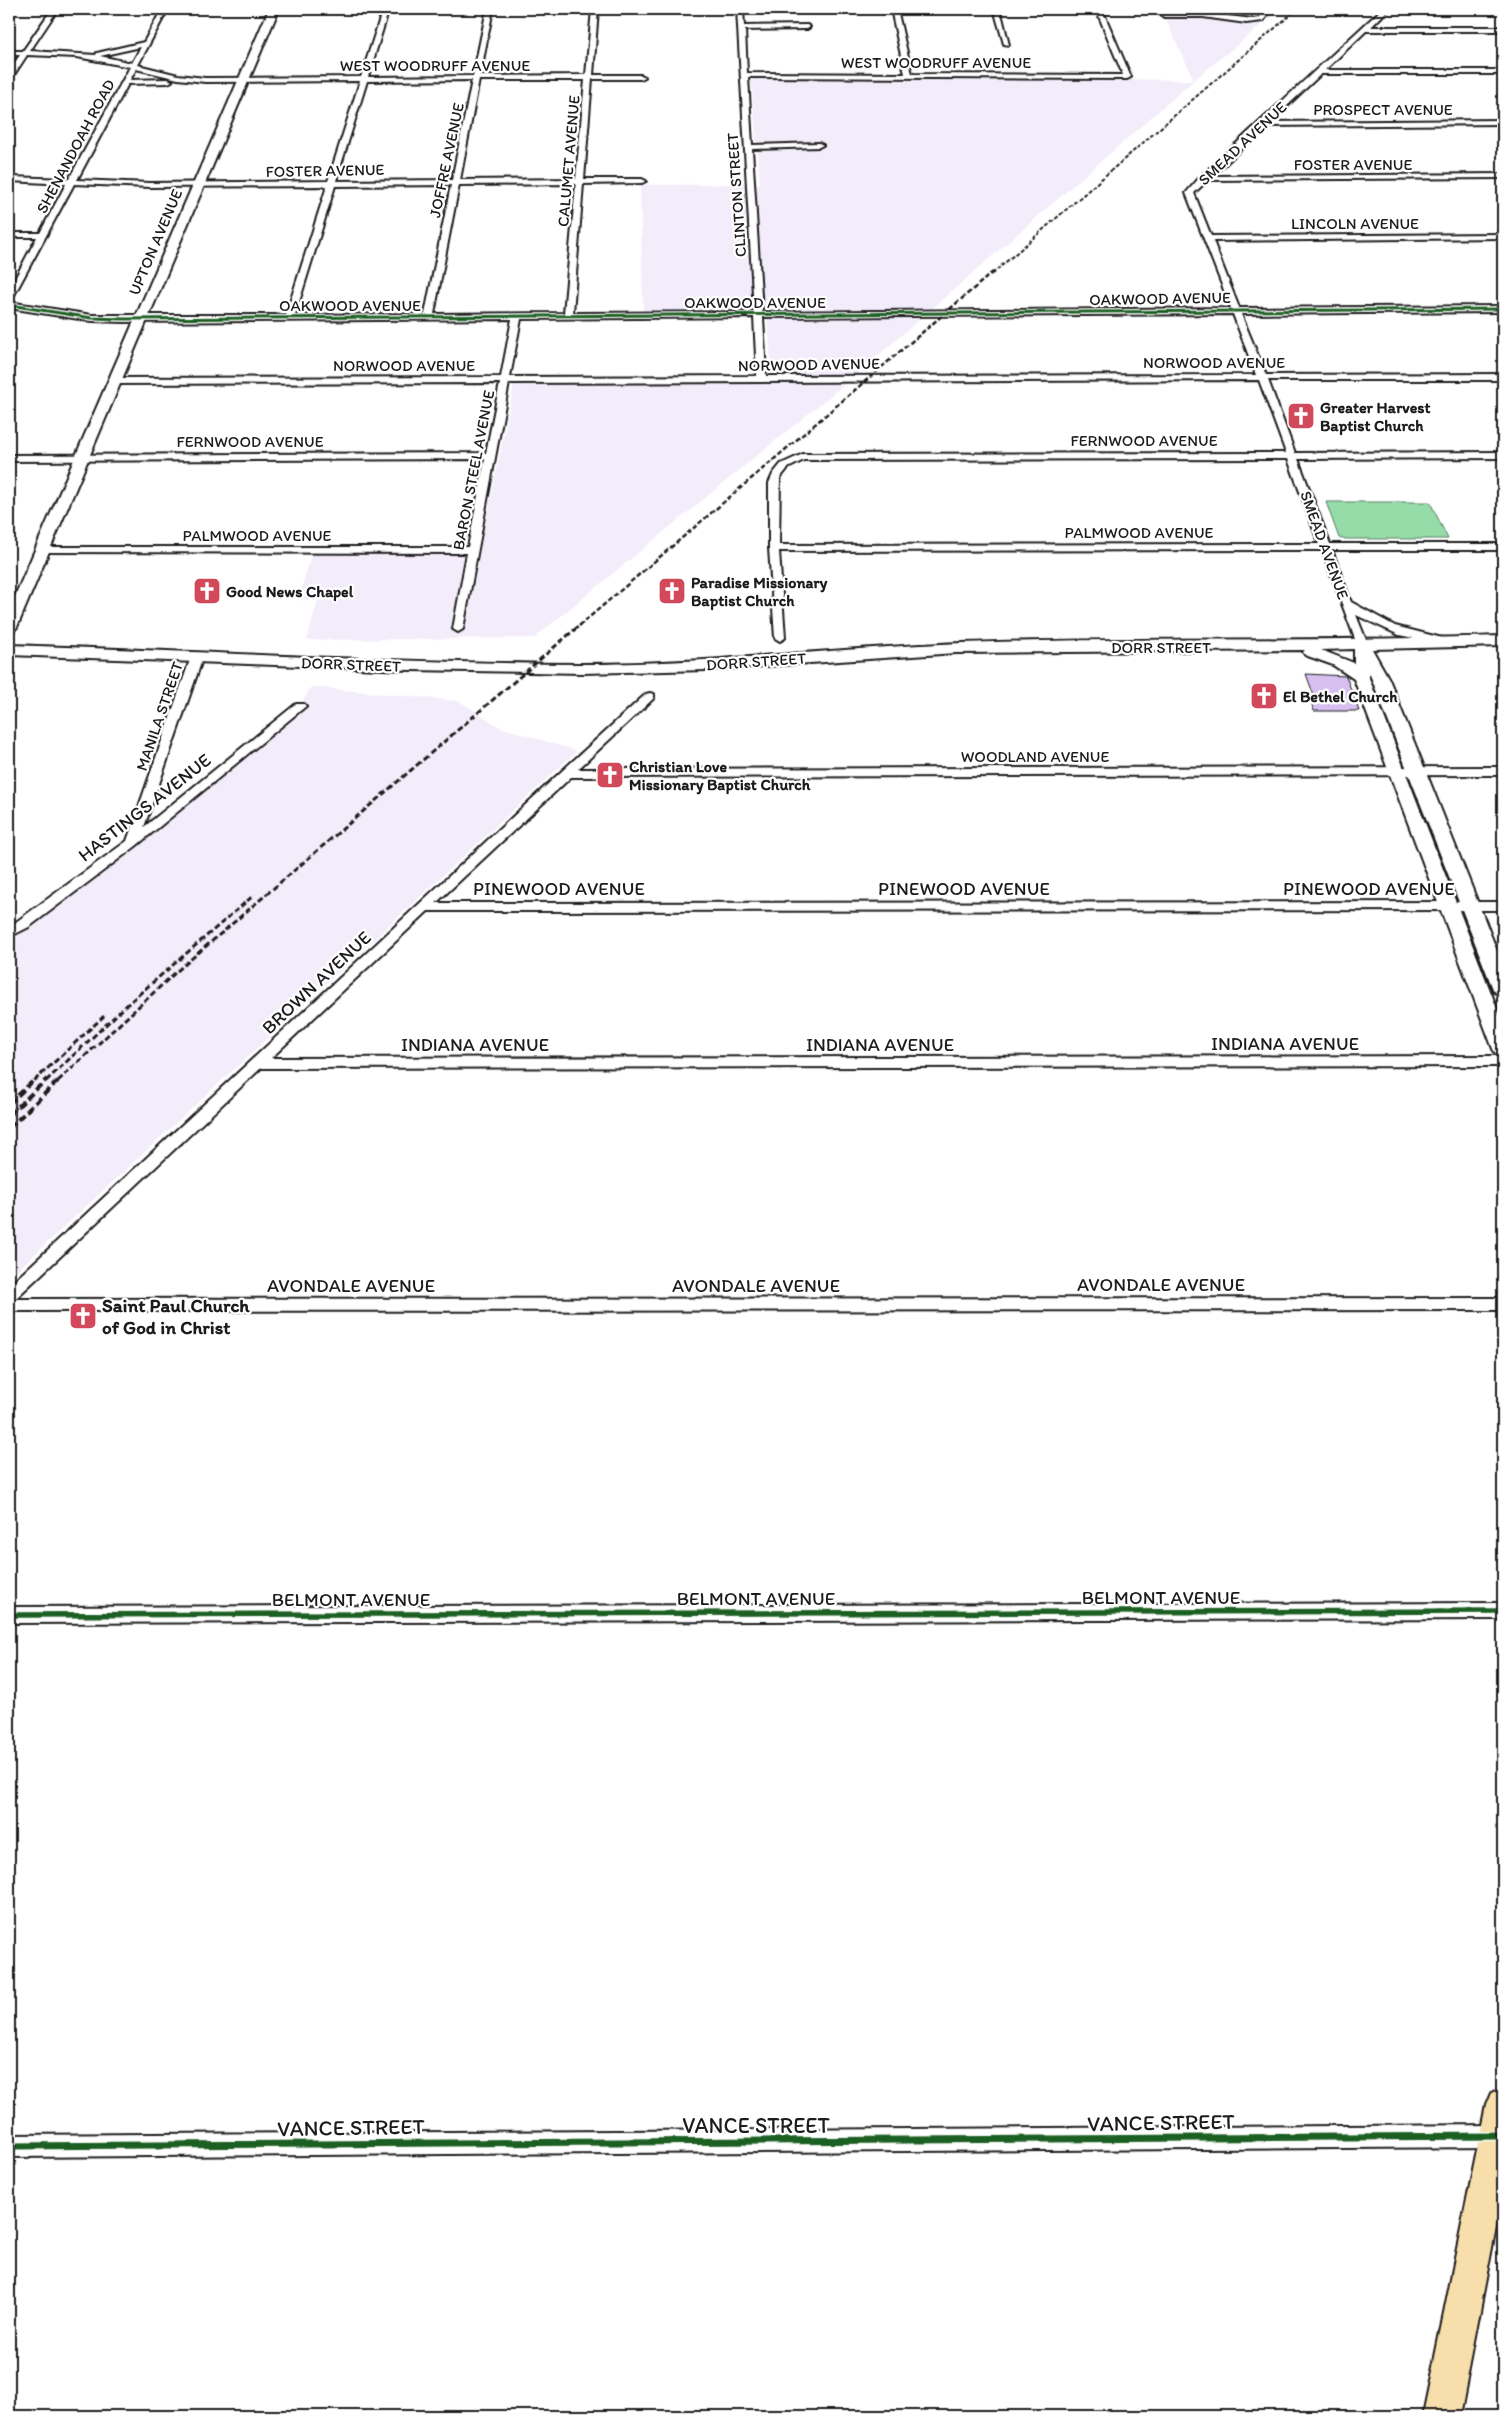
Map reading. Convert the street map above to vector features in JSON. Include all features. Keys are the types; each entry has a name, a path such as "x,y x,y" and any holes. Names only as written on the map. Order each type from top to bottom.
{"main road":[{"path":"1441,2416 1501,2126"}],"street":[{"path":"9,76 55,9"},
{"name":"SHENANDOAH ROAD","path":"9,297 165,9"},
{"name":"UPTON AVENUE","path":"9,627 274,9"},
{"path":"290,318 386,9"},
{"name":"JOFFRE AVENUE","path":"429,316 490,9"},
{"name":"CALUMET AVENUE","path":"568,316 595,9"},
{"name":"CLINTON STREET","path":"740,9 760,314 762,380"},
{"path":"894,9 909,75"},
{"path":"997,9 1007,44"},
{"name":"WEST WOODRUFF AVENUE","path":"744,74 1127,77 1099,9"},
{"path":"1164,16 1204,15 1224,20 1251,21 1261,20 1269,9"},
{"name":"SMEAD AVENUE","path":"1386,9 1204,178 1190,194 1292,455 1362,646 1381,679 1503,989"},
{"path":"742,28 807,27"},
{"path":"1364,29 1503,29"},
{"name":"WEST WOODRUFF AVENUE","path":"9,53 80,55 116,52 145,44"},
{"name":"WEST WOODRUFF AVENUE","path":"80,55 184,79 230,80"},
{"path":"1317,72 1503,72"},
{"name":"WEST WOODRUFF AVENUE","path":"125,82 641,77"},
{"name":"PROSPECT AVENUE","path":"1262,124 1503,122"},
{"path":"749,146 819,145"},
{"name":"FOSTER AVENUE","path":"1204,178 1503,176"},
{"name":"FOSTER AVENUE","path":"9,179 71,183 199,185 642,181"},
{"path":"9,235 42,235"},
{"name":"LINCOLN AVENUE","path":"1208,239 1503,236"},
{"name":"OAKWOOD AVENUE","path":"9,305 92,318 141,319 1503,309"},
{"name":"BARON STEEL AVENUE","path":"458,629 517,316"},
{"name":"NORWOOD AVENUE","path":"114,380 1503,377"},
{"name":"FERNWOOD AVENUE","path":"774,548 774,478 786,465 796,459 812,456 1503,455"},
{"name":"FERNWOOD AVENUE","path":"9,458 490,456"},
{"name":"PALMWOOD AVENUE","path":"774,548 1503,547"},
{"path":"774,548 780,638"},
{"name":"PALMWOOD AVENUE","path":"42,550 473,550"},
{"path":"1346,603 1369,619 1391,629 1424,638 1456,643"},
{"name":"DORR STREET","path":"9,650 387,666 608,668 708,665 992,647 1362,646 1503,641"},
{"path":"1289,646 1340,662 1357,673 1361,678"},
{"name":"SMEAD AVENUE","path":"1362,646 1361,678 1503,1049"},
{"name":"MANILA STREET","path":"132,843 197,657"},
{"name":"BROWN AVENUE","path":"9,1296 650,696"},
{"name":"HASTINGS AVENUE","path":"9,933 24,924 132,843 300,706"},
{"name":"WOODLAND AVENUE","path":"567,773 1503,772"},
{"name":"PINEWOOD AVENUE","path":"424,907 1448,908 1503,906"},
{"name":"INDIANA AVENUE","path":"257,1064 1503,1061"},
{"name":"AVONDALE AVENUE","path":"9,1305 1503,1304"},
{"name":"BELMONT AVENUE","path":"9,1615 1503,1611"},
{"name":"VANCE STREET","path":"9,2146 1501,2126"}],"shaded area":[{"path":"1161,9 1281,9 1194,80"},
{"path":"751,76 1194,80 857,374 534,638 307,640 318,600 298,600 312,552 480,552 514,384 773,384 767,311 643,311 640,185 760,184"},
{"path":"311,687 459,701 500,727 577,751 9,1278 9,933 24,924 300,706"}],"green space":[{"path":"1326,502 1430,502 1448,539 1342,539 1339,538"}],"building":[{"path":"1306,674 1346,676 1359,711 1314,711 1309,696 1314,696"}],"railway":[{"path":"992,274 1297,9"},
{"path":"579,626 993,272"},
{"path":"58,1081 176,972 580,625"},
{"path":"46,1081 130,1002 254,895"},
{"path":"34,1081 104,1016"},
{"path":"9,1104 35,1079"},
{"path":"9,1115 47,1079"},
{"path":"9,1128 60,1079"}],"cycle path":[{"path":"9,305 92,318 124,319 1503,309"},
{"path":"9,1615 1503,1611"},
{"path":"9,2146 1503,2136"}],"place":[{"name":"Greater Harvest Baptist Church","path":"1301,416"},
{"name":"Good News Chapel","path":"207,591"},
{"name":"Paradise Missionary Baptist Church","path":"672,591"},
{"name":"El Bethel Church","path":"1264,696"},
{"name":"Christian Love Missionary Baptist Church","path":"610,775"},
{"name":"Saint Paul Church of God in Christ","path":"83,1316"}]}
